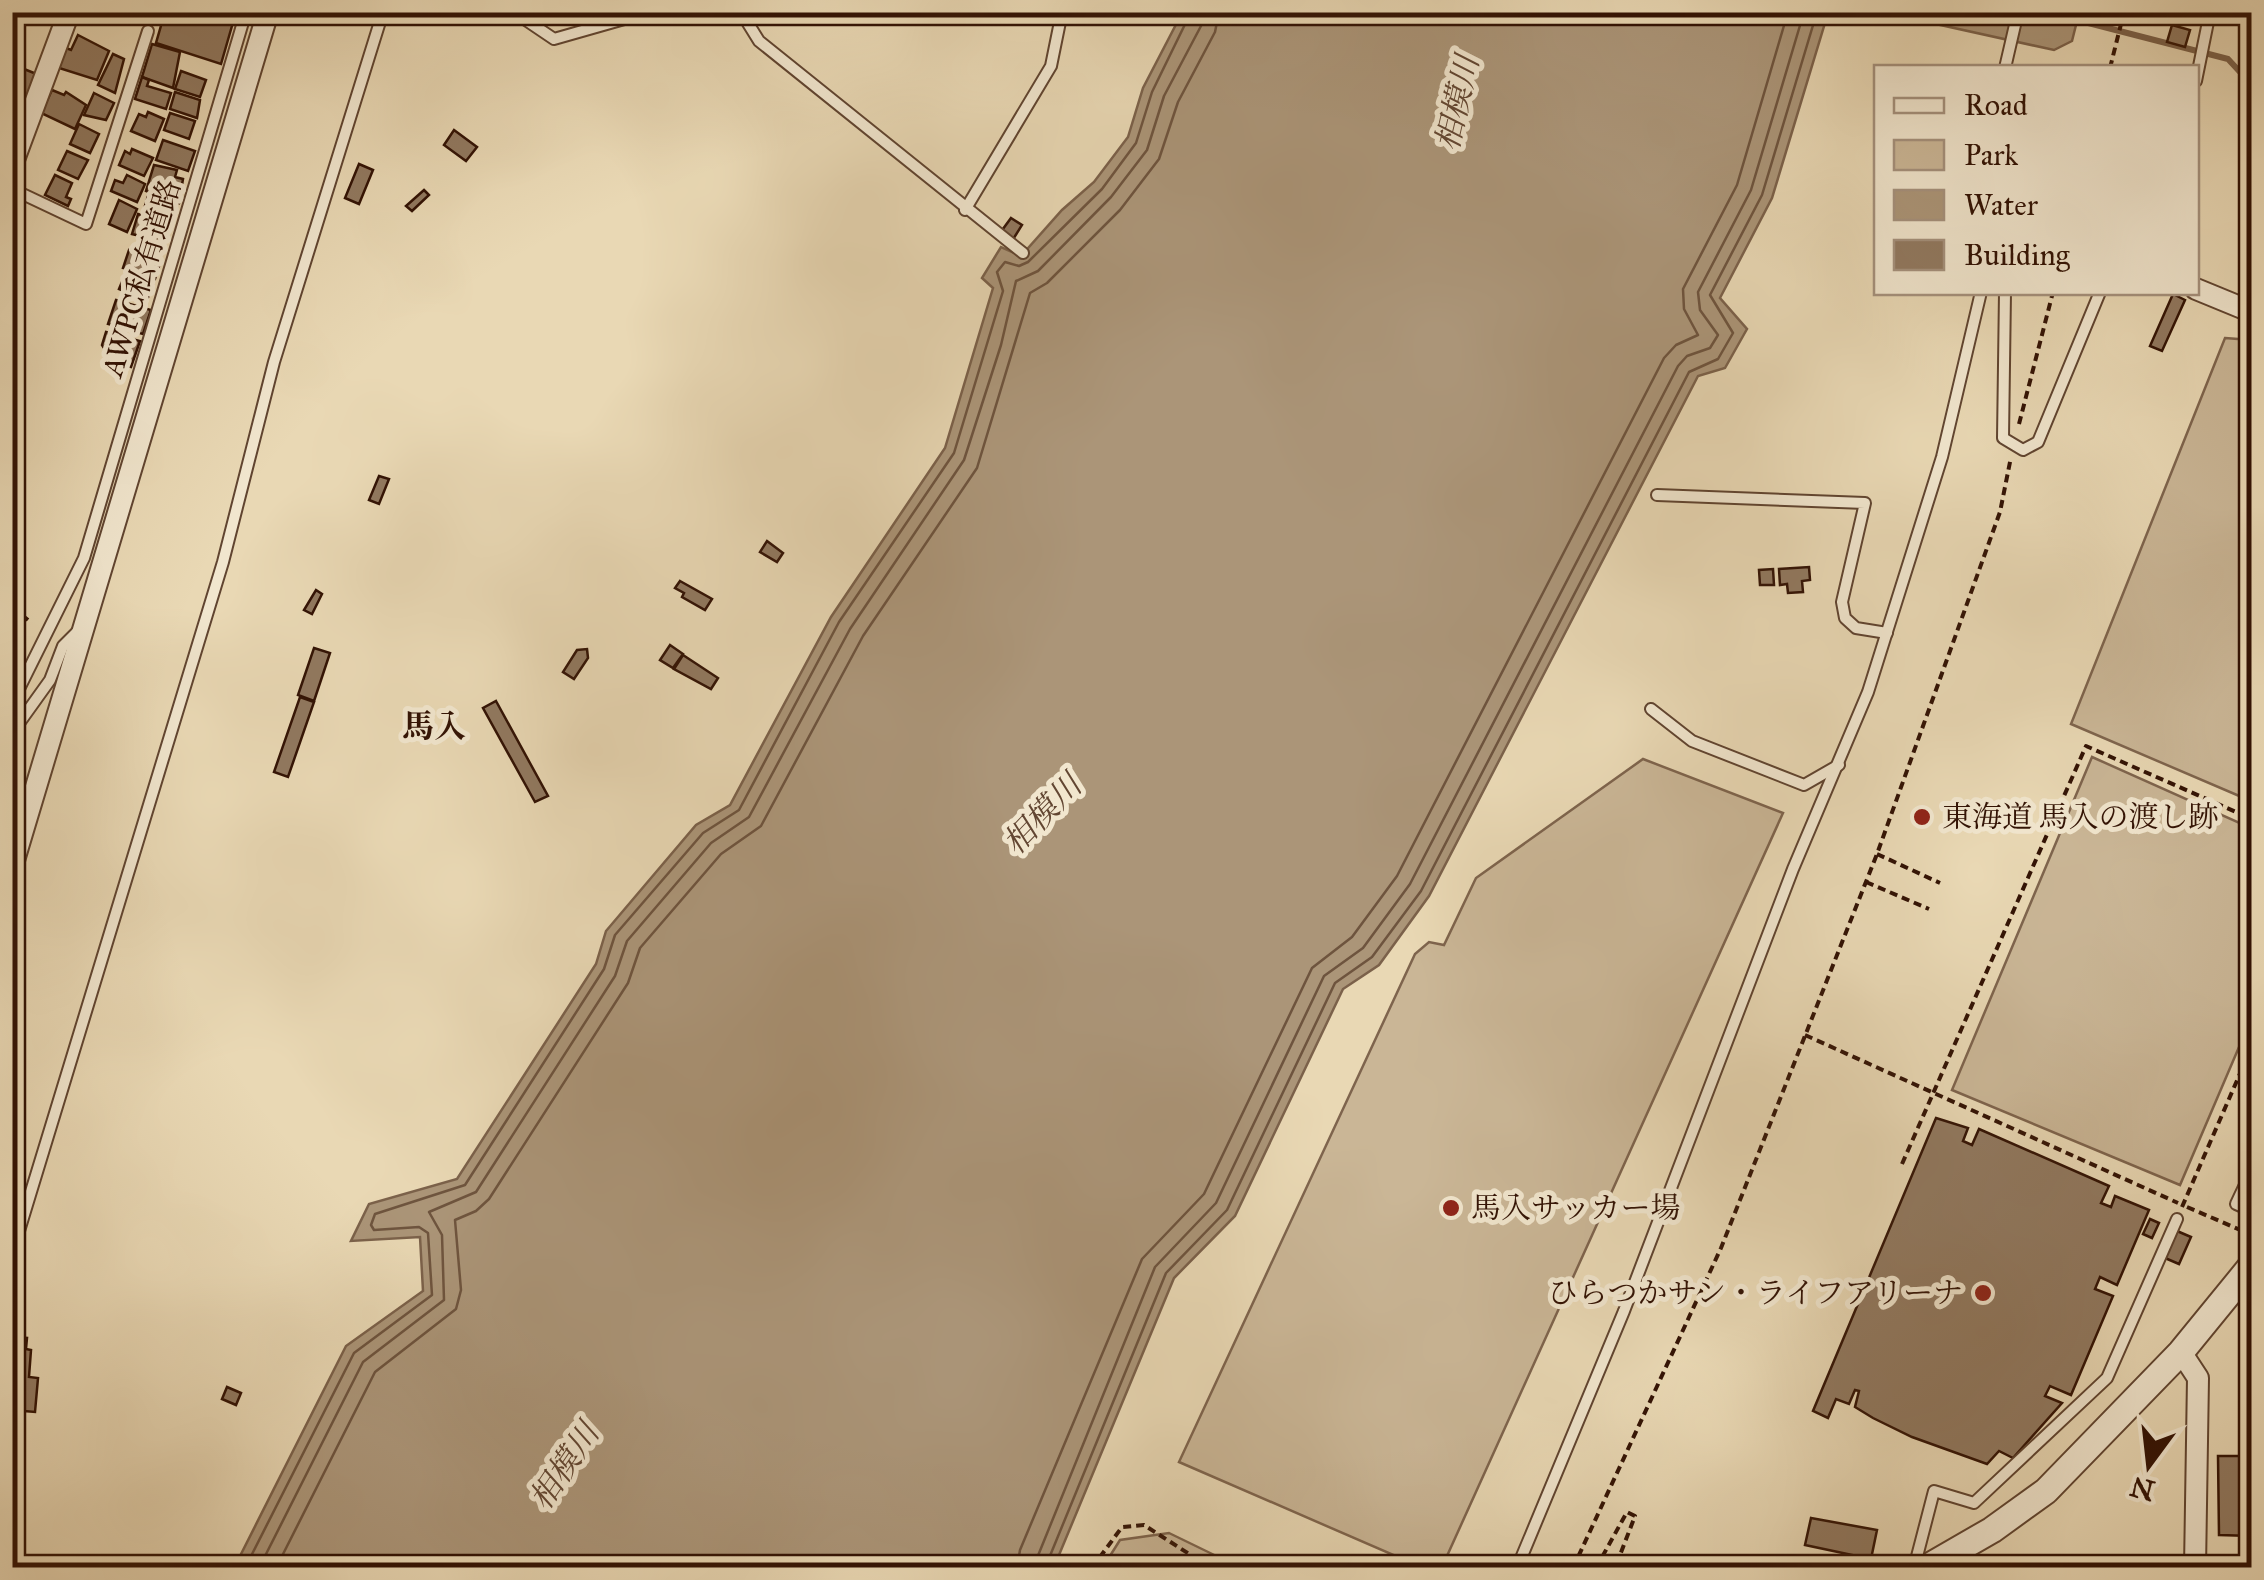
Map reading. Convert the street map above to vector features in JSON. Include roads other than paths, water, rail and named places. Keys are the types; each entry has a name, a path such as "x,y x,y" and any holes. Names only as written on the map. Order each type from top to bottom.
{"street":[{"path":"12,165 69,12"},
{"path":"12,868 268,12"},
{"path":"2199,290 2252,312"},
{"path":"1926,1568 1992,1530 2046,1491 2181,1352 2250,1270"},
{"path":"2181,1352 2198,1378 2195,1568"}],"lane":[{"name":"AWPC私有道路","path":"12,703 84,558 246,12"},
{"path":"12,1254 218,580 274,362 383,12"},
{"path":"514,12 554,39 649,12"},
{"path":"741,12 759,41 1023,254"},
{"path":"965,210 1051,66 1062,12"},
{"path":"2005,65 2018,12"},
{"path":"2199,66 2210,12"},
{"path":"12,189 86,224 148,31"},
{"path":"1516,1568 1624,1311 1794,869 1840,764 1887,633 1942,457 1980,295"},
{"path":"2004,295 2004,438 2024,450 2038,442 2099,295"},
{"path":"1657,495 1865,504 1842,602 1845,618 1856,628 1887,633"},
{"path":"14,728 50,680 63,646 84,626"},
{"path":"1651,709 1692,741 1804,785 1840,764"},
{"path":"2252,1170 2236,1204 2252,1211"},
{"path":"1914,1568 1934,1490 1974,1502 2107,1378 2176,1219"}],"water":[{"name":"相模川","path":"1182,13 1828,13 1772,198 1720,298 1747,329 1725,368 1698,376 1429,896 1379,965 1343,989 1235,1216 1174,1278 1054,1567 234,1568 346,1346 423,1291 420,1237 351,1241 369,1204 457,1179 596,964 606,931 696,825 730,805 831,617 945,448 993,288 982,278 1001,247 1021,256 1062,210 1094,182 1128,137 1143,88"},
{"path":"1886,13 2079,13 2072,41 2054,50"}],"waterway":[{"path":"2069,18 2228,59 2252,85"}],"place":[{"name":"東海道 馬入の渡し跡","path":"1922,817"},
{"name":"馬入サッカー場","path":"1451,1208"},
{"name":"ひらつかサン・ライフアリーナ","path":"1983,1293"}],"district":[{"name":"馬入","path":"434,726"}]}
